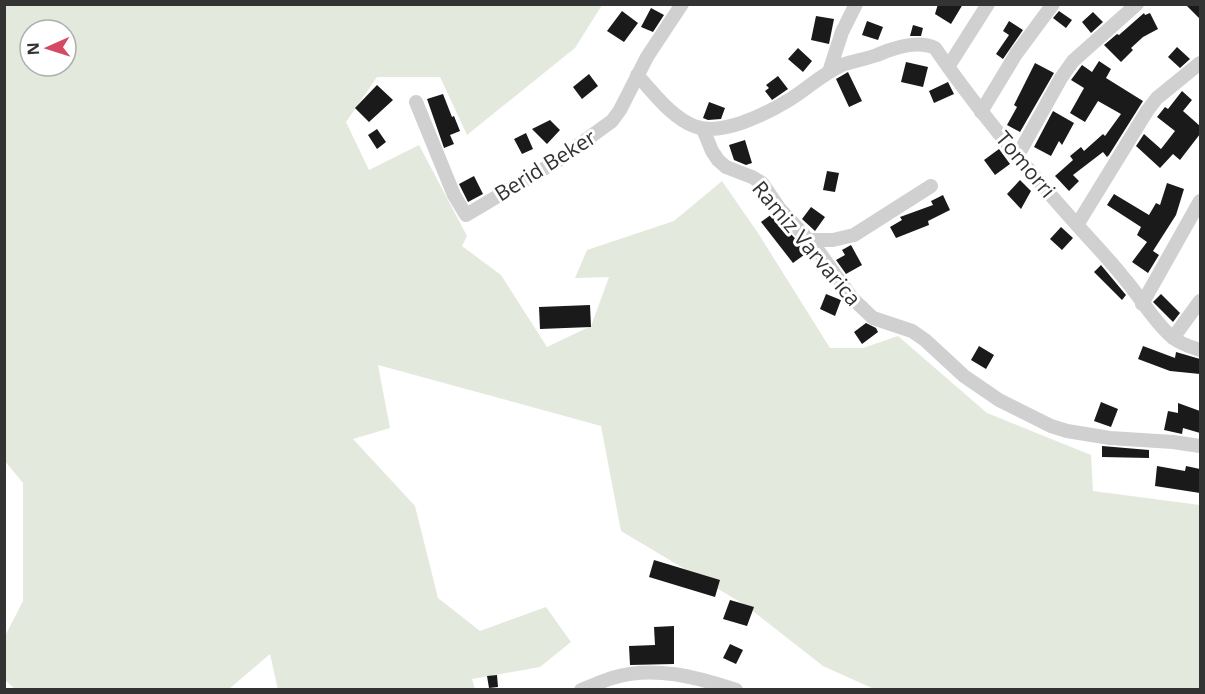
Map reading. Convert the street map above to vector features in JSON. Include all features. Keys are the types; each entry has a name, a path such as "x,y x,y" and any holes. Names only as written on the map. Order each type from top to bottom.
{"street":[{"name":"Berid Beker","path":"416,102 454,195 466,215 557,161 601,130 621,110 637,75 682,4"},
{"path":"829,72 842,32 856,4"},
{"path":"948,68 988,4"},
{"path":"981,112 1016,54 1053,4"},
{"path":"1018,155 1060,78 1072,61 1137,4"},
{"name":"Tomorri","path":"703,129 730,126 772,110 843,65 890,49 921,45 935,48 981,112 1125,278 1142,304 1173,338 1183,345 1200,350"},
{"path":"1077,225 1147,111 1157,98 1200,63"},
{"path":"637,75 671,111 685,122 703,129"},
{"name":"Ramiz Varvarica","path":"703,129 718,160 726,167 762,183 779,208 810,240 845,290 873,318 918,336 964,376 999,400 1050,426 1088,436 1200,446"},
{"path":"810,240 834,240 855,235 931,186"},
{"path":"1142,304 1200,201"},
{"path":"1173,338 1200,301"},
{"path":"582,690 613,677 651,672 693,678 736,690"}],"shaded area":[{"path":"5,5 602,5 575,48 467,135 440,77 377,77 346,122 369,170 419,145 467,236 462,246 501,275 547,347 591,326 609,277 575,278 587,250 674,221 722,181 758,233 830,348 863,348 898,336 987,413 1091,455 1093,491 1200,505 1200,689 874,689 823,666 745,605 621,531 601,426 378,365 390,428 353,439 415,506 438,598 480,631 546,607 571,642 540,667 472,679 475,689 278,690 270,654 229,689 15,689 5,680 4,638 23,601 23,483 4,460"}],"building":[{"path":"938,4 963,4 951,24 935,14"},
{"path":"1185,4 1200,4 1200,19"},
{"path":"651,8 664,15 653,32 641,27"},
{"path":"622,11 638,23 624,42 607,31"},
{"path":"1059,11 1072,20 1066,28 1053,18"},
{"path":"1093,12 1103,22 1091,33 1082,22"},
{"path":"1144,13 1145,15 1150,13 1158,29 1143,37 1121,62 1104,45"},
{"path":"816,16 834,19 829,44 811,40"},
{"path":"867,21 883,27 878,40 862,35"},
{"path":"1009,21 1023,30 1003,59 996,54 1009,35 1003,31"},
{"path":"913,25 923,28 921,36 910,36"},
{"path":"1177,47 1190,59 1180,68 1168,57"},
{"path":"798,48 812,61 803,72 788,59"},
{"path":"1099,61 1111,69 1106,78 1143,101 1109,155 1107,157 1103,152 1073,175 1079,181 1069,191 1055,176 1073,160 1070,156 1081,147 1084,151 1103,134 1105,136 1121,114 1098,101 1085,122 1070,113 1084,88 1071,80 1082,65 1092,72"},
{"path":"906,62 928,67 923,87 901,82"},
{"path":"1035,63 1054,73 1020,132 1007,125 1017,107 1014,105"},
{"path":"848,72 862,101 849,107 836,79"},
{"path":"589,74 598,86 582,99 573,87"},
{"path":"778,76 788,89 772,100 765,91 769,88 766,85"},
{"path":"948,82 954,94 934,103 929,91"},
{"path":"377,85 393,100 369,122 355,108"},
{"path":"1182,91 1192,100 1183,111 1200,126 1200,134 1180,160 1173,154 1160,168 1136,146 1144,134 1161,149 1175,131 1157,117 1165,107 1168,109"},
{"path":"443,94 460,131 450,135 454,144 444,148 427,99"},
{"path":"709,102 725,108 721,119 703,118"},
{"path":"1053,111 1074,123 1062,145 1059,141 1051,156 1034,147"},
{"path":"550,120 560,130 547,144 532,129"},
{"path":"377,129 386,142 377,149 368,135"},
{"path":"526,133 533,149 522,154 514,139"},
{"path":"745,140 752,163 746,165 734,160 729,145"},
{"path":"999,149 1010,164 995,175 984,160"},
{"path":"827,171 839,173 835,192 823,190"},
{"path":"474,176 483,194 468,202 459,184"},
{"path":"1020,180 1031,191 1021,209 1007,194"},
{"path":"1167,183 1184,189 1176,215 1153,251 1159,255 1148,273 1132,262 1147,242 1137,235 1141,227 1107,205 1114,194 1149,215 1156,203 1160,205"},
{"path":"943,195 950,210 928,221 929,225 896,238 890,227 902,220 900,217 933,205 931,201"},
{"path":"811,207 825,217 815,231 802,219"},
{"path":"772,214 808,252 793,263 761,222"},
{"path":"1061,227 1073,238 1062,250 1050,239"},
{"path":"851,245 862,265 846,274 836,260 845,255 842,250"},
{"path":"1101,265 1126,295 1122,300 1094,272"},
{"path":"826,294 841,300 835,316 820,309"},
{"path":"1161,294 1180,313 1173,322 1153,302"},
{"path":"590,305 591,327 540,329 539,307"},
{"path":"866,323 876,328 878,332 862,344 854,332"},
{"path":"979,346 994,355 986,369 971,360"},
{"path":"1143,346 1175,358 1176,352 1200,359 1200,374 1170,371 1138,359"},
{"path":"1101,402 1118,409 1111,427 1094,421"},
{"path":"1178,403 1200,411 1200,433 1183,428 1182,434 1164,430 1168,411 1178,413"},
{"path":"1102,446 1149,450 1149,458 1102,457"},
{"path":"1157,466 1185,471 1186,466 1200,469 1200,493 1155,486"},
{"path":"654,560 720,580 715,597 649,577"},
{"path":"730,600 754,607 747,626 723,619"},
{"path":"674,626 674,664 630,665 629,646 655,645 654,627"},
{"path":"730,644 743,650 736,664 723,658"},
{"path":"497,675 498,687 489,688 487,676"}]}
